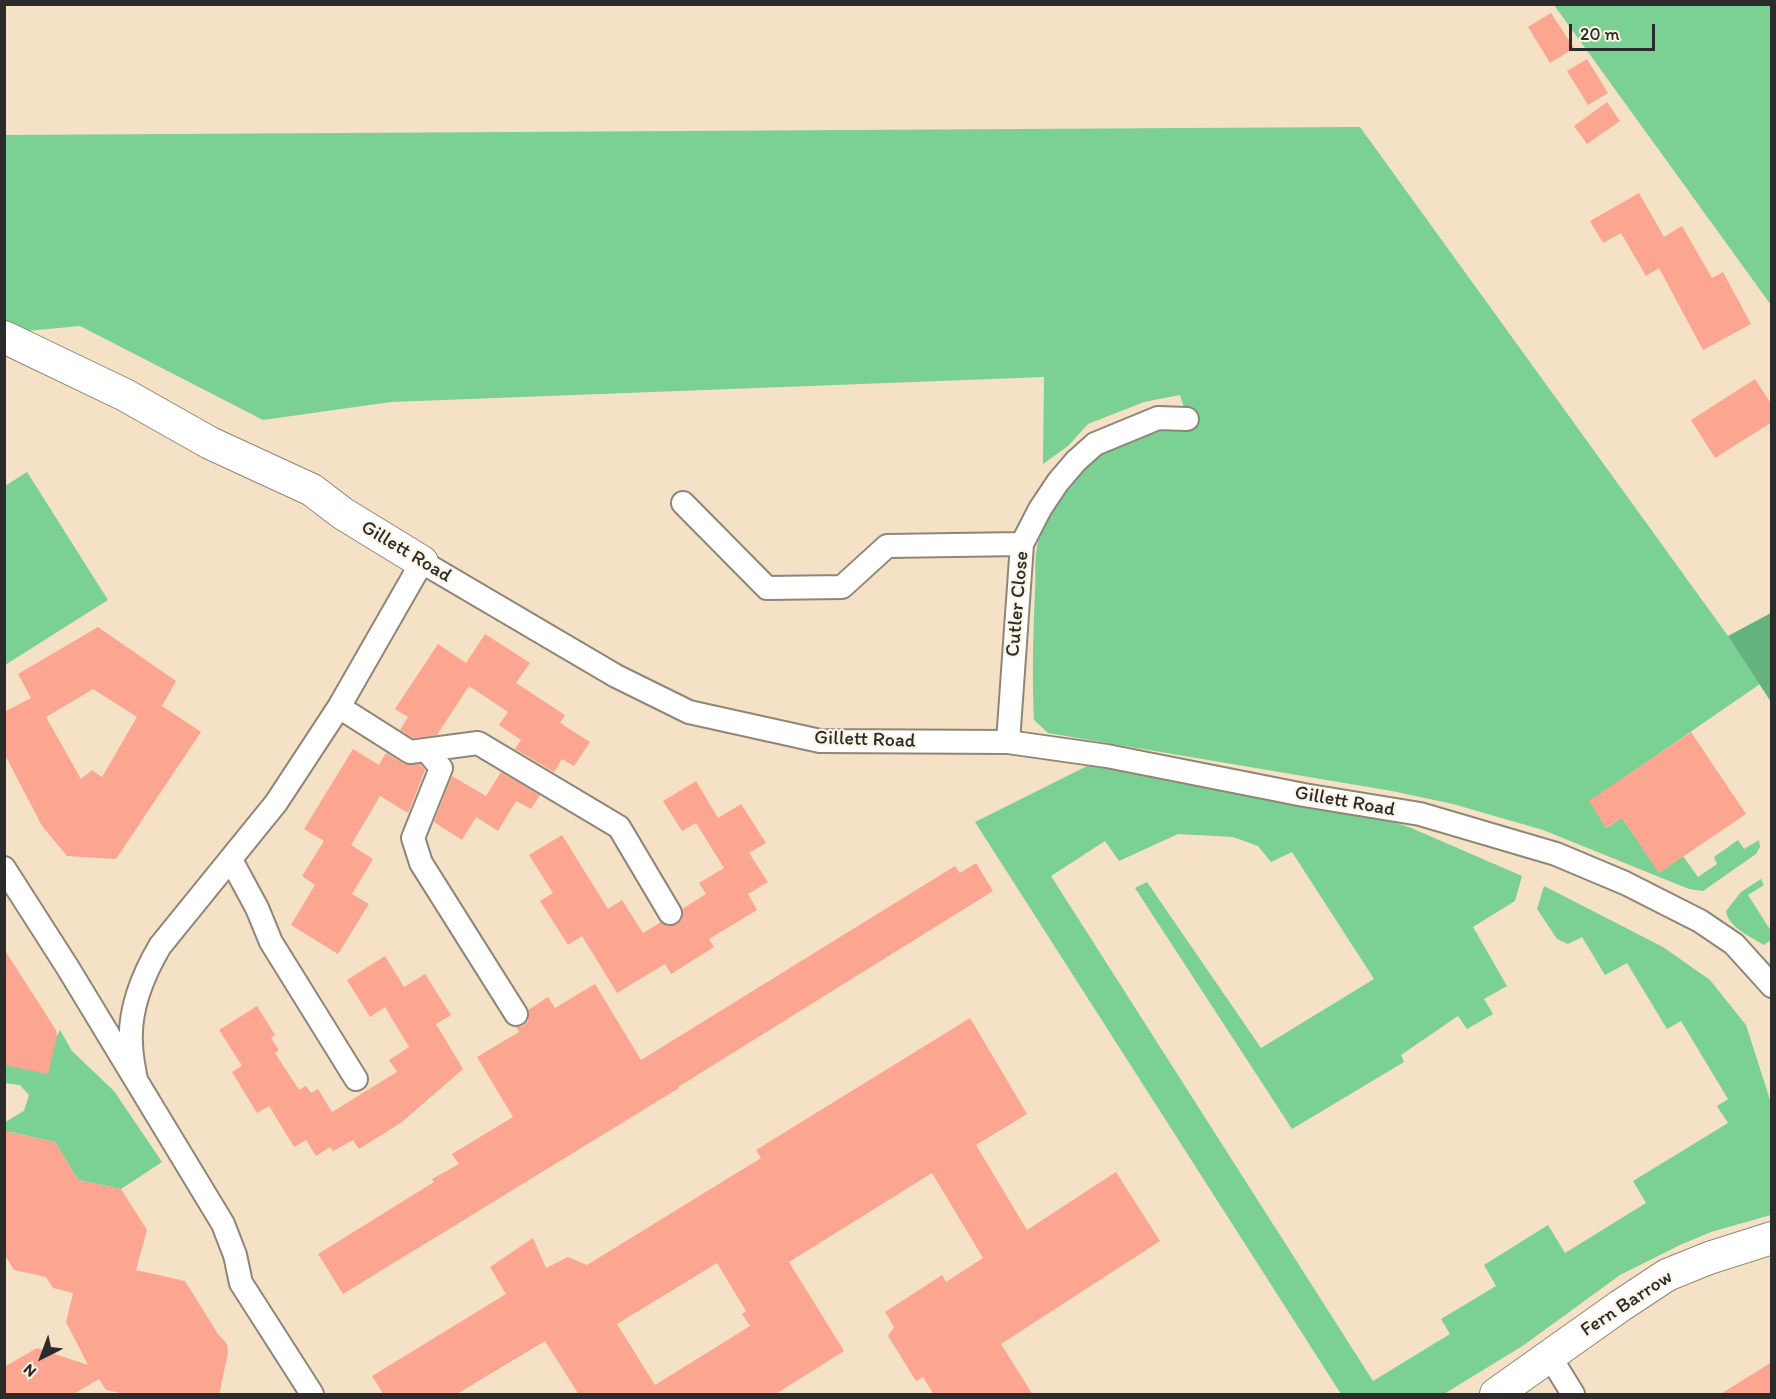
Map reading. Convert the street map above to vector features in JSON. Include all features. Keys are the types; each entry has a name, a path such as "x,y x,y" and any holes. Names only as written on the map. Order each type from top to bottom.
{"street":[{"name":"Gillett Road","path":"4,337 125,395 210,443 312,490 342,513 422,562 616,676 689,712 820,741 1008,742 1107,756 1293,793 1420,814 1556,854 1626,883 1700,921 1736,945 1772,986"},
{"name":"Cutler Close","path":"1008,742 1022,544 1040,509 1058,482 1095,444 1158,418 1187,419"},
{"path":"684,503 766,588 842,587 887,546 1022,544"},
{"path":"136,1080 130,1044 131,1020 150,963 160,946 276,803 339,707 422,562"},
{"path":"339,707 410,752 478,743 619,827 670,913"},
{"path":"426,750 441,768 413,838 421,863 516,1014"},
{"path":"231,860 257,908 271,942 356,1079"},
{"path":"4,868 223,1224 235,1256 241,1283 312,1395"},
{"name":"Fern Barrow","path":"1496,1395 1667,1275 1709,1258 1772,1238"},
{"path":"1550,1355 1573,1395"}],"green space":[{"path":"1554,5 1771,5 1771,305"},
{"path":"1360,127 1728,636 1760,684 1590,801 1606,828 1622,818 1659,872 1683,856 1698,877 1717,864 1714,857 1738,840 1744,849 1759,840 1760,847 1756,854 1703,891 1689,889 1543,830 1453,804 1392,791 1048,733 1034,720 1036,558 1044,526 1067,486 1101,454 1141,433 1163,429 1191,431 1180,395 1144,402 1088,424 1068,446 1043,464 1044,377 391,402 263,420 80,326 5,333 4,135"},
{"path":"27,472 108,600 5,665 5,486"},
{"path":"1771,613 1771,702 1728,636"},
{"path":"1107,756 1304,795 1409,827 1522,876 1515,901 1473,927 1507,986 1484,999 1493,1014 1467,1029 1458,1016 1401,1055 1404,1062 1292,1129 1135,888 1147,882 1261,1048 1374,979 1292,852 1271,862 1258,846 1233,837 1178,834 1119,861 1105,841 1051,876 1373,1381 1450,1334 1441,1319 1496,1286 1484,1265 1548,1225 1565,1253 1646,1203 1633,1181 1728,1123 1717,1106 1728,1099 1681,1021 1667,1029 1627,963 1605,975 1582,937 1568,944 1557,939 1537,909 1544,886 1663,947 1710,980 1746,1025 1771,1103 1771,1215 1711,1232 1620,1275 1524,1345 1444,1394 1341,1394 975,822"},
{"path":"1761,879 1764,885 1748,895 1771,931 1771,940 1764,945 1735,927 1726,911 1741,892"},
{"path":"60,1030 72,1051 114,1091 162,1162 121,1189 78,1180 55,1142 10,1132 5,1136 5,1122 24,1111 29,1095 20,1085 5,1083 5,1065 57,1036"}],"building":[{"path":"1551,13 1574,48 1550,63 1528,27"},
{"path":"1587,59 1608,93 1588,105 1567,71"},
{"path":"1607,102 1620,121 1587,144 1574,126"},
{"path":"1639,193 1664,237 1682,226 1712,278 1723,272 1751,324 1703,350 1659,268 1646,276 1621,233 1603,243 1590,221"},
{"path":"1755,379 1772,405 1772,422 1715,458 1691,420"},
{"path":"98,627 176,681 162,706 201,732 116,859 67,856 42,826 4,753 4,712 31,698 18,674","holes":["93,689 137,717 102,777 92,770 81,779 46,717"]},
{"path":"485,634 530,663 516,683 565,715 560,723 590,742 574,766 562,759 554,772 515,749 521,740 499,725 508,712 469,686 437,735 413,738 400,730 408,717 395,709 438,644 466,663"},
{"path":"1691,732 1746,814 1659,873 1622,818 1606,828 1589,801"},
{"path":"353,749 379,765 386,753 404,764 420,764 425,770 408,813 380,796 351,845 373,859 352,894 369,904 338,954 291,925 315,885 302,876 324,841 304,829"},
{"path":"501,772 540,795 531,809 516,801 498,831 476,817 462,840 434,822 452,776 486,796"},
{"path":"696,781 718,818 741,804 766,843 749,853 768,882 748,894 757,910 709,939 714,947 671,974 665,964 617,993 582,936 568,945 540,901 553,893 529,855 562,835 608,909 622,900 643,933 661,922 670,926 676,925 682,919 682,909 706,894 699,883 724,868 696,823 682,831 663,801"},
{"path":"976,863 993,891 679,1088 343,1294 318,1254 434,1182 432,1179 459,1164 452,1154 513,1117 477,1057 519,1032 516,1027 523,1026 528,1021 528,1010 548,997 555,1008 595,984 641,1060 955,866 960,873"},
{"path":"4,949 56,1030 57,1036 48,1074 4,1065"},
{"path":"385,956 404,987 425,974 451,1015 436,1024 463,1069 402,1122 359,1149 353,1140 333,1151 330,1147 316,1156 306,1140 294,1147 269,1106 257,1113 232,1072 242,1066 219,1030 257,1006 275,1035 271,1038 279,1050 275,1053 299,1090 306,1086 311,1093 318,1089 332,1112 397,1072 389,1060 409,1047 385,1007 370,1017 347,980"},
{"path":"970,1018 1027,1114 976,1145 1027,1230 1116,1172 1160,1241 1001,1344 1033,1395 934,1395 923,1377 916,1381 888,1336 894,1327 885,1312 942,1275 946,1282 983,1258 932,1173 789,1262 844,1351 774,1395 579,1395 545,1341 455,1395 384,1395 372,1376 506,1294 490,1267 533,1238 546,1268 568,1257 587,1265 761,1158 756,1150","holes":["717,1263 746,1311 742,1314 750,1326 655,1385 617,1324"]},
{"path":"4,1131 55,1142 78,1180 121,1189 147,1230 136,1270 185,1281 218,1334 227,1344 228,1353 219,1395 129,1395 106,1390 99,1379 72,1395 4,1395 4,1367 37,1348 88,1365 66,1322 73,1293 53,1288 46,1277 14,1270 4,1254"},
{"path":"1772,1362 1772,1395 1719,1395"}]}
